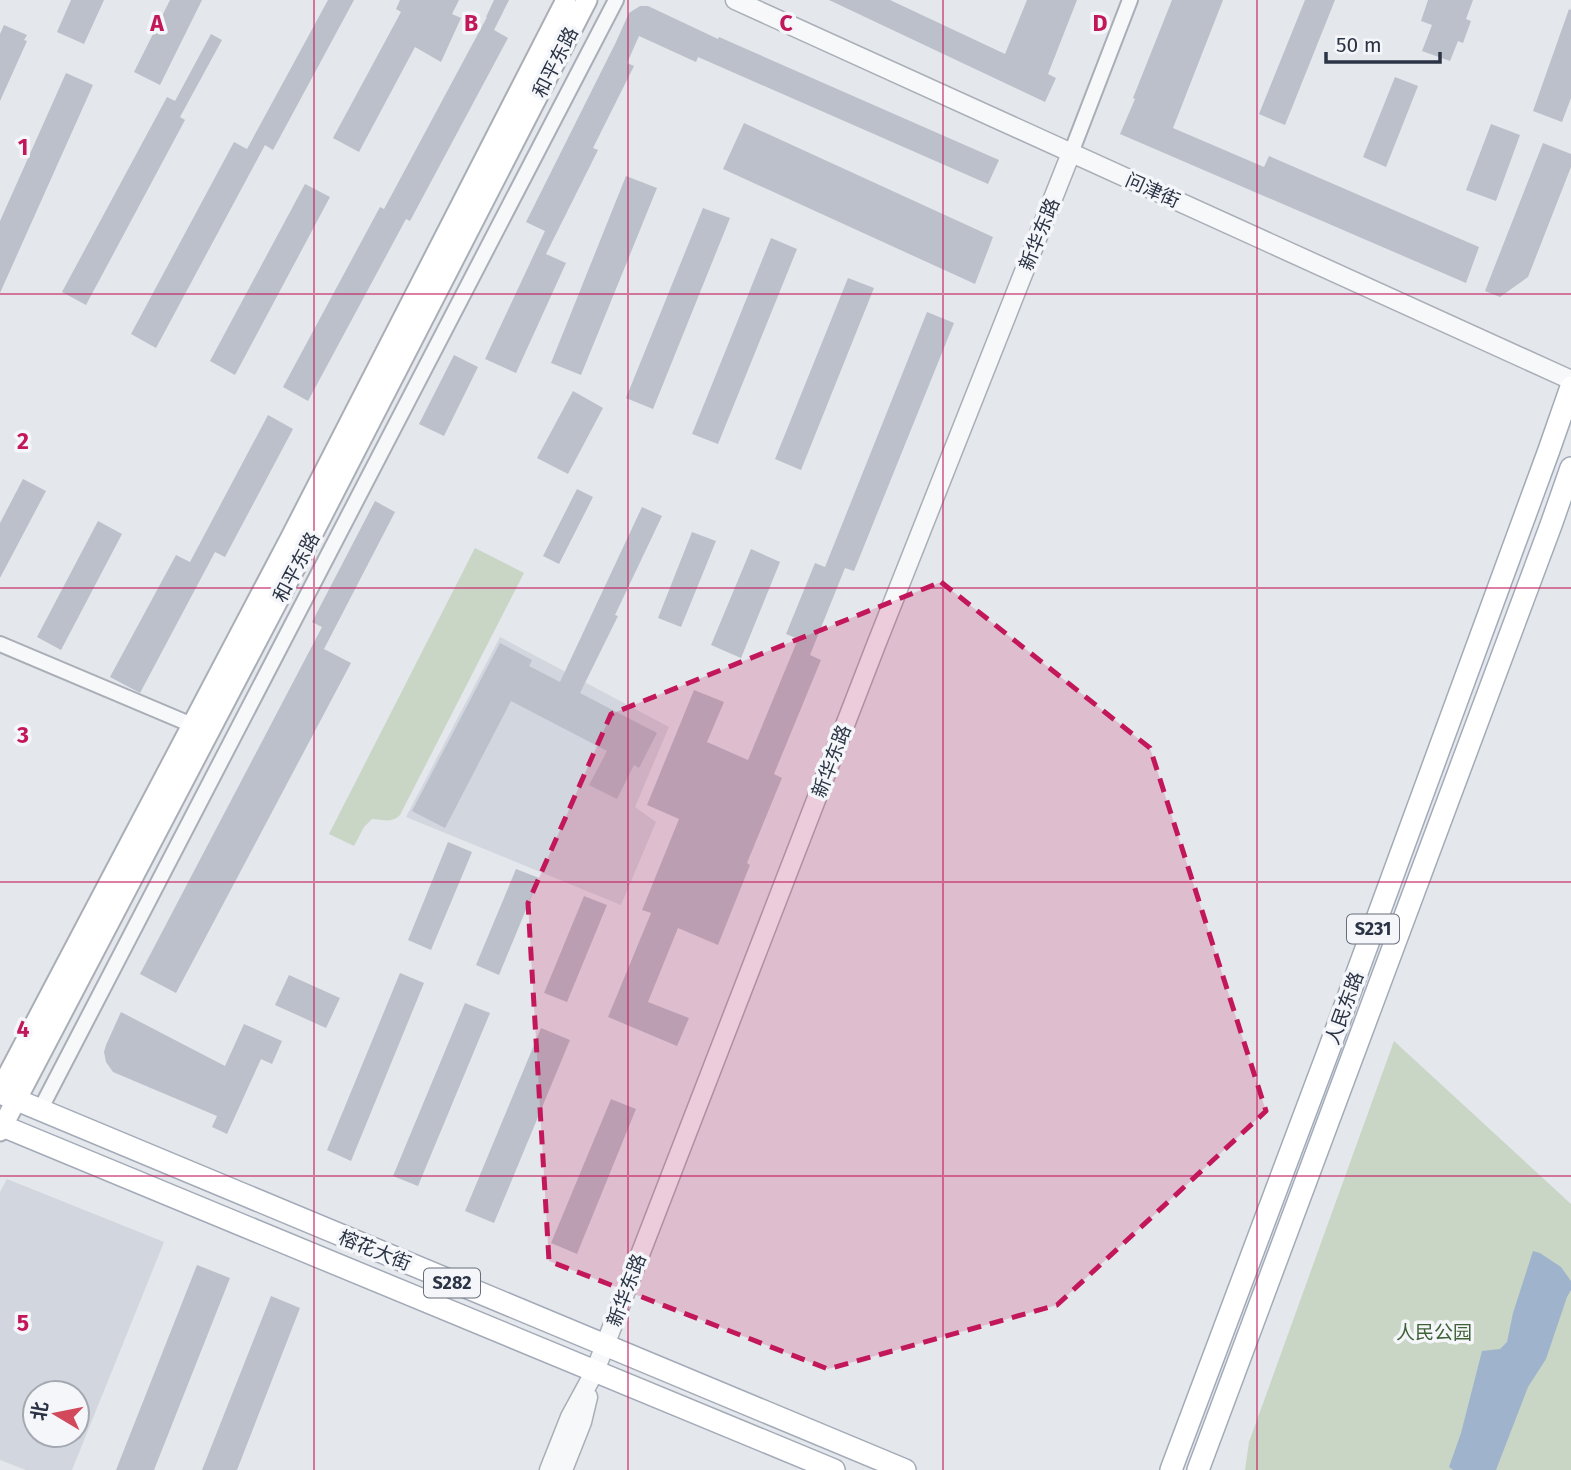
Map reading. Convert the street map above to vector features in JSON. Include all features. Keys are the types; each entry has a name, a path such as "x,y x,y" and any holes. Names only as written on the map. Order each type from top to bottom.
{"main road":[{"name":"和平东路","path":"1,1127 6,1063 291,537 566,0"},
{"name":"和平东路","path":"5,1094 307,545 587,0"},
{"name":"人民东路","path":"1171,1470 1571,387"},
{"name":"人民东路","path":"1198,1470 1571,468"},
{"name":"榕花大街","path":"5,1094 905,1470"},
{"name":"榕花大街","path":"1,1127 834,1470"}],"street":[{"path":"40,1110 616,0"},
{"name":"问津街","path":"735,0 1571,380"},
{"path":"1071,153 1130,0"},
{"name":"新华东路","path":"549,1470 570,1417 605,1346 876,645 1071,153"},
{"path":"0,644 192,724"},
{"name":"新华东路","path":"563,1470 582,1422 595,1371"}],"highlighted area":[{"path":"941,582 1150,748 1266,1111 1057,1305 828,1369 549,1261 528,903 611,714"}],"shaded area":[{"path":"500,637 669,727 635,807 656,822 621,905 406,817"},
{"path":"7,1179 164,1242 91,1423 91,1379 21,1379 21,1449 80,1449 72,1470 26,1470 0,1460 0,1192"}],"green space":[{"path":"475,548 524,573 400,815 390,820 372,819 364,827 354,846 329,834"},
{"name":"人民公园","path":"1394,1041 1571,1204 1571,1470 1245,1470 1249,1442"}],"water":[{"path":"1533,1251 1561,1267 1571,1281 1571,1290 1546,1359 1528,1387 1496,1470 1453,1470 1449,1467 1461,1433 1482,1351 1500,1349 1507,1342 1513,1313"}],"building":[{"path":"71,0 104,0 84,44 57,32"},
{"path":"170,0 202,0 160,85 134,72"},
{"path":"328,0 354,0 273,150 265,145 156,348 131,334 234,142 247,149"},
{"path":"400,0 459,0 452,14 461,18 441,62 415,47 359,152 333,138 401,12 396,9"},
{"path":"494,0 509,0 494,30 508,38 410,221 406,219 308,401 283,387 380,207 384,209"},
{"path":"829,0 890,0 1005,54 1027,0 1077,0 1048,74 1056,78 1045,102"},
{"path":"1172,0 1223,0 1173,128 1264,167 1269,156 1479,247 1466,283 1120,134"},
{"path":"1305,0 1335,0 1285,125 1259,114"},
{"path":"1428,0 1473,0 1466,19 1471,21 1463,43 1458,41 1450,61 1422,51 1432,25 1421,21"},
{"path":"640,6 648,6 999,160 988,184 698,57 696,62 639,36 627,63 634,66 593,148 598,150 546,254 566,263 516,373 485,359 545,231 526,222 629,13"},
{"path":"1569,9 1571,98 1562,122 1533,111"},
{"path":"4,25 27,35 24,40 27,41 0,101 0,34"},
{"path":"211,34 222,40 180,117 185,120 86,305 62,292 167,97 175,101"},
{"path":"66,73 93,85 0,293 0,221"},
{"path":"1395,77 1418,86 1386,167 1363,157"},
{"path":"744,123 993,237 975,284 723,169"},
{"path":"1491,124 1520,135 1496,201 1466,190"},
{"path":"1543,143 1571,154 1571,167 1528,277 1500,297 1485,291"},
{"path":"626,176 657,188 581,375 551,363"},
{"path":"305,184 330,197 235,375 210,361"},
{"path":"703,208 730,218 653,409 626,398"},
{"path":"771,238 797,249 718,444 692,434"},
{"path":"848,278 874,288 801,470 775,459"},
{"path":"927,312 954,323 854,571 845,568 810,655 821,660 774,774 782,778 747,863 750,865 718,945 678,928 648,1002 689,1018 677,1046 608,1017 651,913 642,910 679,819 647,805 694,690 724,702 707,742 748,760 798,639 786,634 815,563 825,567"},
{"path":"454,355 478,367 444,436 419,424"},
{"path":"573,391 603,408 568,474 537,458"},
{"path":"268,415 293,429 225,557 215,552 140,693 110,677 176,555 190,562"},
{"path":"23,479 46,491 0,578 0,523"},
{"path":"577,489 593,497 559,564 543,556"},
{"path":"375,501 395,512 324,649 351,663 176,993 140,974 322,627 312,622"},
{"path":"642,507 662,516 615,615 618,616 580,693 657,733 639,768 634,765 617,799 589,785 607,751 511,701 445,828 412,811 500,643 532,660 529,666 560,682"},
{"path":"98,521 122,534 61,650 37,637"},
{"path":"692,532 716,541 681,627 658,618"},
{"path":"751,549 780,562 741,658 711,645"},
{"path":"448,842 472,852 431,950 408,940"},
{"path":"516,869 539,878 499,975 476,965"},
{"path":"584,896 607,905 567,1002 544,993"},
{"path":"400,973 424,983 351,1161 327,1150"},
{"path":"289,975 340,998 326,1028 275,1005"},
{"path":"465,1003 490,1013 418,1186 393,1176"},
{"path":"121,1012 225,1066 244,1024 282,1041 272,1064 261,1059 227,1134 212,1127 217,1116 113,1072 106,1062 104,1052"},
{"path":"541,1028 570,1040 494,1223 465,1211"},
{"path":"611,1099 636,1109 577,1254 551,1243"},
{"path":"197,1265 230,1278 154,1470 116,1470"},
{"path":"271,1296 300,1308 237,1470 202,1470"}]}
